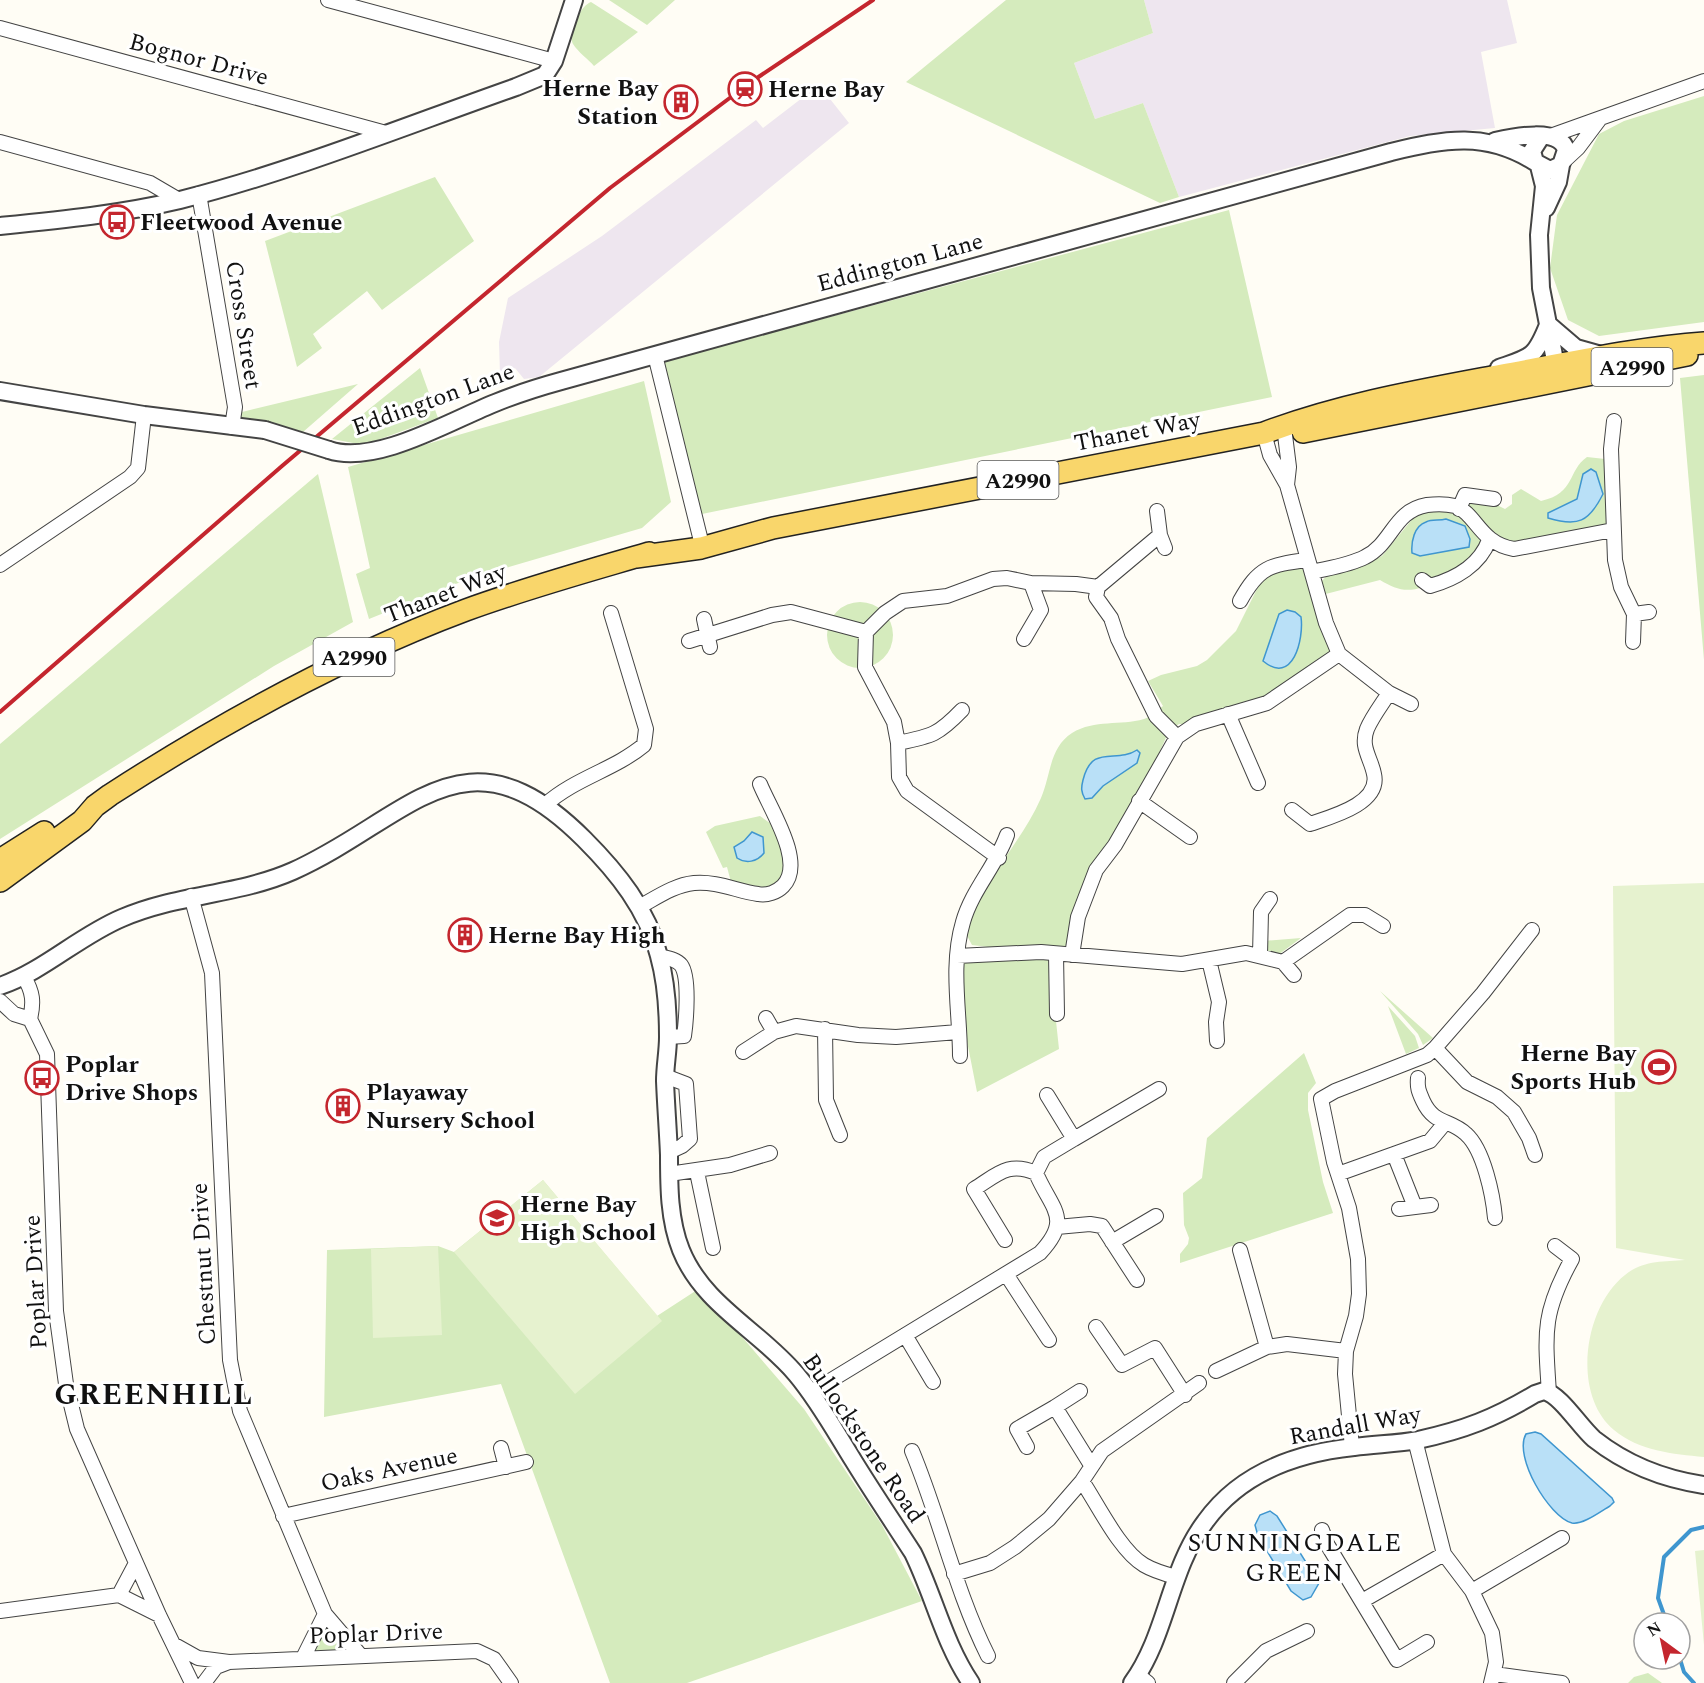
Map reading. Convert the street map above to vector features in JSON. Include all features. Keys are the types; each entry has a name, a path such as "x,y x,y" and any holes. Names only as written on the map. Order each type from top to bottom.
{"main road":[{"name":"Thanet Way","path":"0,860 77,812 95,806 220,727 309,678 371,649 513,593 700,537 773,528 1277,431 1557,372 1602,355 1704,343"},
{"name":"Thanet Way","path":"1277,431 1366,402 1456,384 1704,351"},
{"name":"Thanet Way","path":"636,557 701,548 773,528"},
{"name":"Thanet Way","path":"0,881 82,821 95,806"}],"street":[{"path":"328,0 554,61"},
{"path":"0,226 81,218 179,200 293,167 545,75 554,61 574,0"},
{"name":"Bognor Drive","path":"0,28 386,133"},
{"name":"Eddington Lane","path":"0,391 144,416 265,430 353,455 387,447 519,394 655,355 1391,152 1451,140 1492,142 1510,138 1547,136 1704,81"},
{"path":"1537,164 1550,170 1563,163 1578,148 1600,118"},
{"path":"1540,220 1558,182 1565,145 1547,136 1533,145 1544,186 1540,220 1541,288 1557,372"},
{"path":"0,142 150,183 179,200"},
{"name":"Eddington Lane","path":"1492,142 1515,150 1537,164"},
{"name":"Cross Street","path":"199,194 235,407 232,427"},
{"path":"1548,324 1576,348 1602,355"},
{"path":"1456,384 1525,359 1539,350 1548,324"},
{"path":"655,355 700,537"},
{"path":"0,565 130,477 138,468 144,416"},
{"path":"1614,421 1611,449 1613,530 1617,574 1634,614 1633,642"},
{"path":"1277,431 1289,467 1287,485"},
{"path":"1277,431 1270,454 1287,485 1326,624 1340,654 1389,693 1411,704"},
{"path":"1459,509 1465,495 1494,500"},
{"path":"1240,601 1259,572 1271,567 1309,566 1364,558 1377,549 1406,513 1416,507 1432,505 1459,509 1490,540 1500,547 1514,549 1613,530"},
{"path":"999,858 908,791 899,777 898,743 894,722 865,667 866,632 885,613 903,602 947,596 993,579 1007,578 1032,584 1076,584 1098,587 1163,541 1157,511"},
{"path":"1422,580 1430,586 1450,580 1482,556 1490,540"},
{"path":"1024,639 1041,610 1032,584"},
{"path":"1098,587 1096,597 1111,618 1118,639 1156,716 1177,737"},
{"path":"545,805 565,788 630,756 644,745 646,729 611,612"},
{"path":"689,641 708,641 791,612 866,632"},
{"path":"1634,614 1649,612"},
{"path":"704,619 708,641"},
{"path":"1072,955 1078,917 1096,870 1115,845 1177,737 1196,724 1267,703 1340,654"},
{"path":"1292,810 1310,824 1354,808 1363,801 1372,789 1375,775 1366,755 1367,729 1389,693"},
{"path":"898,743 932,736 943,729 962,710"},
{"path":"1228,714 1258,783"},
{"name":"Bullockstone Road","path":"0,986 24,977 77,942 123,917 191,896 252,886 289,873 327,855 420,797 447,786 469,782 499,783 524,792 545,805 565,820 609,866 639,907 659,956 668,1037 665,1076 669,1174 676,1232 682,1252 699,1280 724,1309 795,1373 810,1393 913,1553 944,1630 971,1683"},
{"path":"639,907 674,889 696,883 719,885 761,895 778,891 788,881 793,865 760,784"},
{"path":"1139,801 1190,837"},
{"path":"960,1056 957,956 963,921 973,897 999,858 1007,835"},
{"name":"Chestnut Drive","path":"191,896 212,973 230,1360 240,1411 325,1614 361,1656"},
{"path":"1260,955 1262,912 1270,899"},
{"path":"1283,962 1350,915 1365,915 1383,926"},
{"path":"1352,1447 1346,1406 1346,1351 1356,1316 1358,1259 1349,1208 1338,1174 1321,1100 1335,1091 1426,1054 1435,1048 1483,993 1532,930"},
{"path":"957,956 1056,954 1182,964 1246,952 1283,962 1294,975"},
{"path":"1056,954 1057,1014"},
{"path":"1209,960 1219,1002 1216,1022 1217,1041"},
{"name":"Poplar Drive","path":"24,977 31,989 33,1001 30,1019 47,1054 56,1311 66,1384 77,1429 171,1642 198,1658 229,1662 477,1651 494,1659 511,1683"},
{"path":"0,1001 14,1014 30,1019"},
{"path":"766,1018 774,1032"},
{"path":"744,1052 774,1032 796,1026 858,1035 896,1036 958,1032"},
{"path":"825,1029 826,1100 840,1136"},
{"path":"1435,1048 1467,1082 1497,1097 1515,1112 1529,1138 1534,1155"},
{"path":"1418,1078 1417,1088 1430,1115 1467,1134 1479,1154 1499,1210"},
{"path":"1036,1173 1044,1157 1159,1089"},
{"path":"1047,1095 1074,1138"},
{"path":"1338,1174 1430,1141 1444,1123"},
{"path":"669,1174 730,1166 770,1153"},
{"path":"1394,1154 1415,1207"},
{"path":"810,1393 1040,1253 1053,1239 1057,1227 1057,1209 1036,1173 1020,1166 1006,1169 974,1190 1005,1240"},
{"path":"697,1172 713,1248"},
{"path":"1399,1209 1431,1205"},
{"path":"1112,1242 1156,1216"},
{"path":"1057,1227 1090,1224 1102,1226 1137,1280"},
{"path":"1555,1246 1572,1259 1555,1289 1547,1318 1545,1334 1554,1396 1588,1433 1628,1461 1664,1478 1704,1485"},
{"path":"1240,1250 1268,1347"},
{"path":"1006,1274 1049,1340"},
{"path":"1096,1327 1122,1365 1155,1348 1185,1395"},
{"path":"905,1335 933,1383"},
{"path":"1216,1371 1268,1347 1307,1345 1346,1351"},
{"path":"954,1574 990,1563 1015,1547 1049,1519 1082,1481 1102,1451 1199,1383"},
{"path":"1028,1447 1017,1430 1080,1391"},
{"name":"Randall Way","path":"1140,1680 1176,1577 1204,1522 1228,1495 1247,1480 1293,1460 1352,1447 1415,1440 1483,1423 1535,1394 1554,1396"},
{"path":"1055,1407 1091,1465"},
{"path":"1415,1440 1444,1554 1472,1591 1492,1633 1496,1662 1493,1679 1562,1683"},
{"path":"501,1448 506,1467"},
{"path":"912,1451 932,1498 963,1604 988,1656"},
{"name":"Oaks Avenue","path":"283,1516 526,1462"},
{"path":"1082,1481 1116,1535 1136,1558 1155,1571 1176,1577"},
{"path":"1322,1530 1327,1544 1397,1660 1427,1642"},
{"path":"1472,1591 1562,1538"},
{"path":"1362,1601 1444,1554"},
{"path":"119,1595 136,1563"},
{"path":"0,1611 119,1595 159,1615"},
{"path":"303,1658 325,1614"},
{"path":"1234,1683 1266,1651 1307,1631"},
{"path":"171,1642 192,1683"},
{"path":"204,1683 216,1667 229,1662"}],"shaded area":[{"path":"1144,0 1507,0 1517,43 1481,52 1495,128 1410,136 1179,197 1143,103 1095,119 1074,63 1153,33"},
{"path":"819,85 849,123 539,377 524,379 515,368 500,375 499,342 508,298 602,236 756,120 763,128"}],"green space":[{"path":"609,0 675,0 647,25"},
{"path":"1006,0 1144,0 1153,33 1074,63 1095,119 1143,103 1179,197 1160,203 906,82"},
{"path":"591,2 638,32 594,66 575,47 572,39 576,20"},
{"path":"1704,96 1704,322 1599,336 1568,320 1550,268 1557,215 1599,134 1624,121"},
{"path":"435,177 474,241 382,310 367,291 313,334 322,348 297,367 265,241"},
{"path":"1229,210 1272,397 702,514 662,362"},
{"path":"420,368 438,418 364,445 332,439"},
{"path":"1704,375 1704,660 1680,378"},
{"path":"644,381 671,502 642,528 468,579 369,619 356,574 370,568 348,467"},
{"path":"358,384 303,432 239,421 242,412"},
{"path":"1587,457 1605,459 1610,526 1513,542 1501,539 1484,555 1436,581 1433,577 1425,577 1423,587 1417,589 1401,589 1380,580 1314,597 1332,651 1277,693 1186,724 1179,724 1168,733 1156,760 1106,849 1094,863 1070,944 1058,949 1056,1021 1059,1049 977,1092 966,1036 962,965 965,959 992,951 988,947 972,945 966,934 972,915 990,880 1022,832 1041,798 1055,754 1064,739 1090,726 1135,721 1152,715 1163,706 1148,681 1161,675 1197,666 1207,660 1236,631 1261,581 1271,573 1306,563 1312,584 1322,581 1329,573 1357,567 1382,556 1414,517 1423,511 1468,503 1471,499 1491,502 1505,509 1512,504 1512,495 1521,489 1541,501 1552,497 1566,487 1576,469"},
{"path":"318,474 353,622 274,666 0,839 0,744"},
{"path":"860,602 872,605 883,612 890,623 893,635 890,647 883,658 872,665 860,668 848,665 837,658 830,647 827,635 830,623 837,612 848,605"},
{"path":"760,816 774,826 786,861 781,881 768,888 731,882 727,867 723,868 706,832 715,826"},
{"name":"Herne Bay Sports Hub","path":"1704,883 1704,1457 1645,1447 1614,1430 1600,1414 1592,1395 1588,1374 1588,1351 1592,1329 1600,1308 1611,1289 1625,1275 1639,1267 1654,1263 1685,1260 1616,1248 1613,886"},
{"path":"1301,938 1278,955 1266,954 1263,941"},
{"path":"1380,991 1433,1038 1423,1045 1418,1034"},
{"path":"1388,1006 1415,1036 1419,1048 1406,1054"},
{"path":"1304,1053 1316,1083 1308,1093 1308,1110 1323,1182 1333,1213 1180,1263 1180,1254 1188,1244 1189,1238 1184,1225 1183,1193 1202,1178 1207,1138"},
{"path":"543,1180 657,1316 700,1288 804,1409 882,1525 922,1601 687,1683 610,1683 501,1384 324,1417 327,1250 438,1246 454,1252"},
{"path":"543,1180 662,1321 575,1394 454,1252"},
{"path":"438,1246 442,1335 373,1338 371,1249"},
{"path":"1704,1550 1704,1645 1695,1551"},
{"path":"325,1614 361,1656 303,1658"},
{"path":"1648,1673 1662,1683 1628,1683 1634,1677"}],"water":[{"path":"1591,469 1596,472 1603,494 1593,511 1582,520 1575,522 1548,518 1548,513 1577,499 1583,474"},
{"path":"1446,519 1465,526 1470,539 1469,547 1420,556 1412,553 1413,539 1422,524"},
{"path":"1287,610 1301,617 1301,637 1289,664 1282,668 1273,667 1263,661 1279,614"},
{"path":"1137,750 1140,753 1137,763 1103,786 1092,798 1085,799 1082,783 1092,762 1106,756 1129,754"},
{"path":"752,832 763,837 764,853 755,860 740,860 737,858 734,847"},
{"path":"1535,1432 1541,1434 1614,1502 1597,1514 1576,1523 1563,1518 1553,1510 1536,1484 1524,1456 1523,1444 1526,1434"},
{"path":"1270,1511 1277,1516 1319,1583 1311,1597 1303,1600 1291,1591 1258,1536 1255,1525 1260,1515"}],"waterway":[{"path":"1663,1611 1658,1598 1664,1557 1691,1530 1704,1527"},
{"path":"1684,1671 1694,1683"}],"railway":[{"path":"0,712 282,466 610,188 751,82 873,0"}],"place":[{"name":"Herne Bay","path":"745,89"},
{"name":"Herne Bay Station","path":"681,102"},
{"name":"Fleetwood Avenue","path":"117,222"},
{"name":"Herne Bay High","path":"465,935"},
{"name":"Herne Bay Sports Hub","path":"1659,1067"},
{"name":"Poplar Drive Shops","path":"42,1078"},
{"name":"Playaway Nursery School","path":"343,1106"},
{"name":"Herne Bay High School","path":"497,1218"}],"district":[{"name":"GREENHILL","path":"154,1394"},
{"name":"SUNNINGDALE GREEN","path":"1295,1557"}]}
